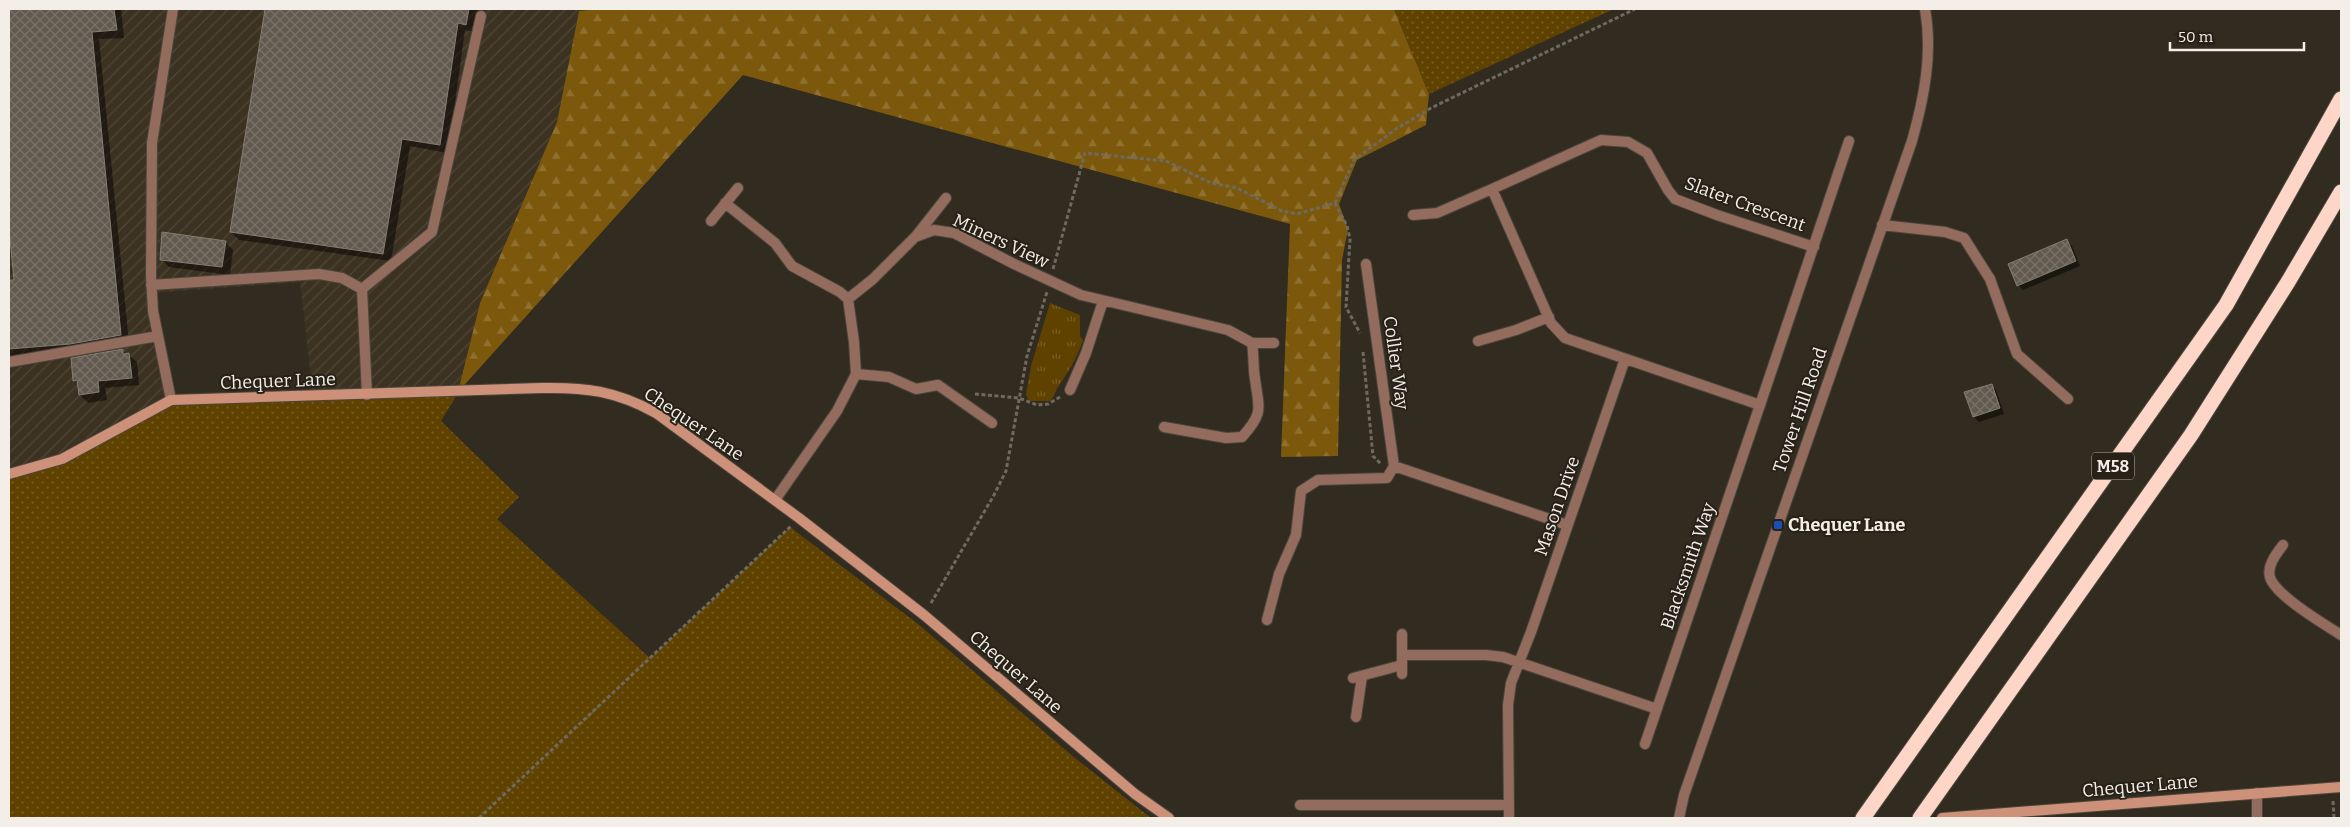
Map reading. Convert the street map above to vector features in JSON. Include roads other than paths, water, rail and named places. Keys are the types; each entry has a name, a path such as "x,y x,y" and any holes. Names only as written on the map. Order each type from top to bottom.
{"highway":[{"name":"M58","path":"1863,818 2226,306 2341,99"},
{"name":"M58","path":"1920,818 2191,435 2288,282 2341,192"}],"street":[{"path":"171,400 158,336 151,285 152,143 172,9"},
{"name":"Tower Hill Road","path":"1679,818 1686,788 1740,628 1912,142 1922,104 1928,63 1928,26 1925,9"},
{"path":"362,289 432,232 481,16"},
{"name":"Slater Crescent","path":"1414,215 1437,212 1601,140 1628,142 1647,153 1675,199 1814,247"},
{"path":"1492,189 1549,317 1565,338 1760,405 1848,140"},
{"path":"711,220 738,188"},
{"path":"848,299 873,279 915,237 946,198"},
{"path":"725,203 775,243 792,266 840,292 848,299 856,374 837,411 775,500"},
{"path":"1882,225 1945,232 1964,238 1990,279 2017,354 2068,399"},
{"name":"Miners View","path":"915,237 934,230 954,233 1050,282 1081,295 1228,330 1252,344"},
{"name":"Collier Way","path":"1366,264 1393,468"},
{"path":"151,285 319,274 342,278 362,289"},
{"path":"362,289 366,395"},
{"path":"1070,390 1086,353 1103,301"},
{"path":"1478,341 1516,330 1549,317"},
{"path":"9,362 158,336"},
{"path":"1164,427 1226,438 1242,437 1256,420 1260,409 1254,378 1252,344 1274,343"},
{"name":"Mason Drive","path":"1509,818 1508,705 1511,683 1625,359"},
{"path":"856,374 889,377 916,389 938,386 992,423"},
{"name":"Chequer Lane","path":"9,474 62,459 171,400 576,387 610,392 634,401 656,413 799,518 924,614 1135,794 1169,818"},
{"name":"Blacksmith Way","path":"1645,744 1760,405"},
{"path":"1267,620 1279,574 1296,535 1301,491 1318,480 1387,478 1393,468 1567,526"},
{"path":"2282,545 2274,558 2270,570 2271,580 2289,599 2341,635"},
{"path":"1402,634 1402,664"},
{"path":"1356,717 1358,677 1402,664 1486,655 1519,662 1657,709"},
{"name":"Chequer Lane","path":"1942,818 2341,787"},
{"path":"2257,818 2258,793"},
{"path":"1300,805 1508,805"}],"place":[{"name":"Chequer Lane","path":"1778,525"}]}
